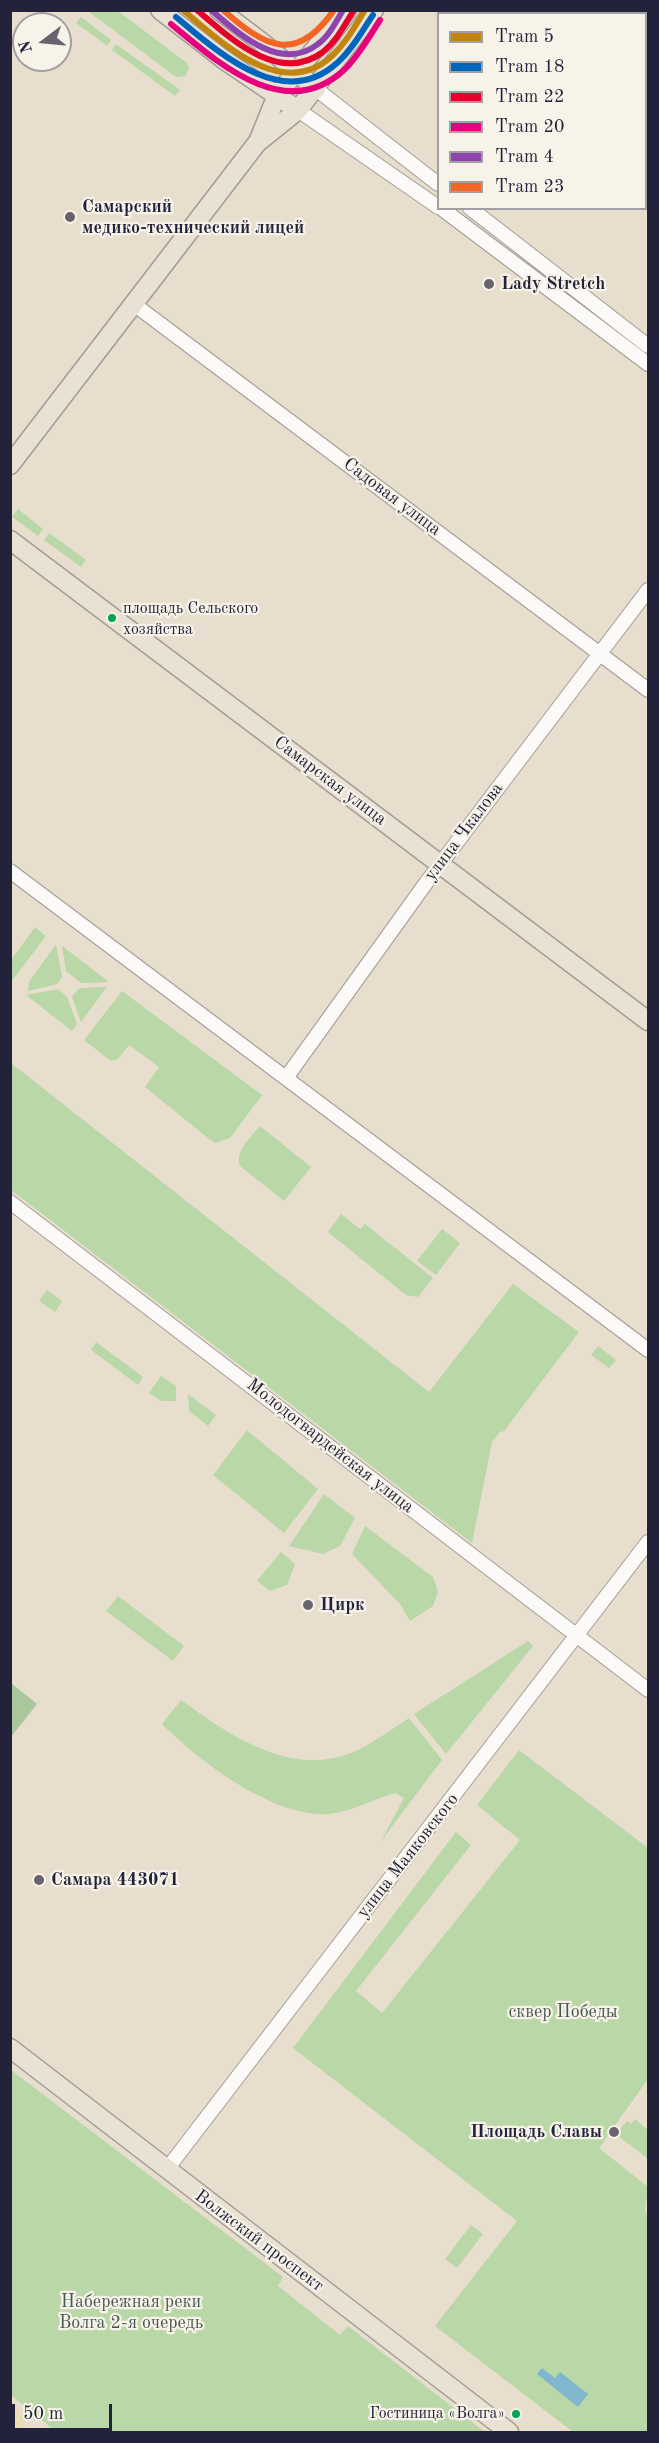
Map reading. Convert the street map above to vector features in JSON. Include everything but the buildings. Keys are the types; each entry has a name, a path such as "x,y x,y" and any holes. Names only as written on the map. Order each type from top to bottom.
{"main road":[{"path":"160,10 223,60 298,110"},
{"path":"219,10 297,71 316,89"},
{"path":"257,143 277,95 347,10"},
{"path":"10,465 257,143 298,110 374,10"},
{"name":"Самарская улица","path":"10,540 648,1021"},
{"name":"Волжский проспект","path":"10,2048 509,2433"}],"street":[{"path":"316,89 437,183"},
{"path":"298,110 437,206"},
{"path":"443,210 648,364"},
{"path":"473,210 648,346"},
{"name":"Садовая улица","path":"135,305 648,690"},
{"name":"улица Чкалова","path":"286,1078 441,863 648,590"},
{"path":"10,871 648,1350"},
{"name":"Молодогвардейская улица","path":"10,1202 648,1690"},
{"name":"улица Маяковского","path":"167,2169 648,1542"}],"green space":[{"path":"88,11 118,11 187,63 189,68 186,76 176,77"},
{"path":"81,17 111,40 107,46 76,23"},
{"path":"116,44 180,90 175,96 112,50"},
{"path":"18,509 43,529 38,536 12,517"},
{"path":"49,533 86,560 81,567 44,540"},
{"path":"35,927 46,936 11,982 11,960"},
{"path":"56,944 62,977 57,984 28,991 29,982"},
{"path":"62,946 109,982 81,983 66,971"},
{"path":"107,987 81,1022 72,997 79,988"},
{"path":"58,989 67,997 77,1024 72,1031 26,995"},
{"path":"122,991 262,1095 230,1138 216,1143 209,1139 145,1087 159,1067 129,1045 118,1059 111,1061 84,1040"},
{"path":"11,1063 429,1392 513,1284 579,1332 504,1431 500,1432 492,1442 472,1543 11,1190"},
{"path":"260,1126 311,1167 284,1201 240,1166 241,1150"},
{"path":"341,1214 360,1229 365,1224 433,1278 418,1297 406,1295 328,1232"},
{"path":"442,1229 460,1243 436,1275 417,1261"},
{"path":"47,1290 62,1301 55,1312 39,1301"},
{"path":"96,1342 143,1377 138,1385 91,1350"},
{"path":"598,1346 616,1360 609,1368 591,1355"},
{"path":"161,1376 176,1386 176,1401 161,1401 149,1393"},
{"path":"188,1394 216,1415 208,1426 189,1411"},
{"path":"247,1430 318,1489 284,1533 213,1475"},
{"path":"324,1494 355,1518 340,1546 323,1554 289,1546"},
{"path":"365,1526 433,1577 438,1592 433,1606 410,1621 400,1604 352,1554"},
{"path":"281,1552 295,1564 287,1585 270,1591 257,1581"},
{"path":"118,1596 184,1646 173,1661 106,1611"},
{"path":"528,1641 533,1646 446,1754 414,1714"},
{"path":"11,1683 37,1704 11,1737"},
{"path":"181,1700 221,1728 243,1740 287,1757 311,1760 334,1758 358,1750 409,1718 442,1760 381,1841 404,1798 395,1793 354,1808 329,1814 307,1813 284,1807 261,1797 216,1770 162,1724"},
{"name":"сквер Победы","path":"519,1750 648,1848 648,2079 599,2148 648,2187 645,2212 648,2214 648,2432 573,2432 435,2326 517,2221 293,2048 456,1832 471,1845 356,1991 382,2013 520,1840 477,1805"},
{"name":"Набережная реки Волга 2-я очередь","path":"11,2070 283,2277 278,2286 340,2335 348,2326 485,2432 56,2432 11,2395"},
{"path":"635,2119 648,2130 648,2159 616,2134 627,2121 631,2124"},
{"path":"471,2225 483,2234 457,2268 445,2259"}],"sand":[{"path":"11,2405 25,2417 24,2432 11,2430"}],"water":[{"path":"542,2368 555,2378 560,2372 588,2394 578,2407 537,2374"}],"tram line":[{"name":"5","path":"183,10 215,37 253,62 273,70 293,73 313,69 332,56 346,40 365,10"},
{"name":"22","path":"197,10 224,33 256,54 272,61 289,63 306,61 328,48 354,10"},
{"name":"4","path":"211,10 234,30 261,47 290,54 304,52 322,41 343,10"},
{"name":"23","path":"223,10 253,33 267,41 280,44 293,44 307,38 334,10"},
{"name":"18","path":"176,17 211,46 252,72 273,79 295,81 316,77 337,63 373,15"},
{"name":"20","path":"171,24 209,55 253,82 276,89 299,91 322,85 345,69 380,20"}],"place":[{"name":"Самарский медико-технический лицей","path":"70,217"},
{"name":"Lady Stretch","path":"489,284"},
{"name":"площадь Сельского хозяйства","path":"112,618"},
{"name":"Цирк","path":"308,1605"},
{"name":"Самара 443071","path":"39,1880"},
{"name":"Площадь Славы","path":"614,2132"},
{"name":"Гостиница «Волга»","path":"516,2414"}]}
